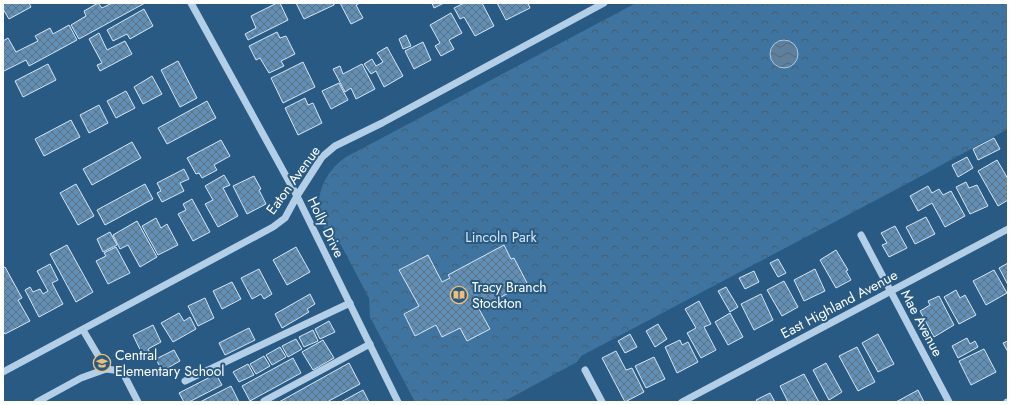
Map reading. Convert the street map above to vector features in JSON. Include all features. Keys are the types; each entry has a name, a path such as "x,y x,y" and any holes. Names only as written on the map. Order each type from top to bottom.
{"street":[{"name":"Eaton Avenue","path":"3,372 273,227 285,218 322,157 335,146 382,123 604,3"},
{"name":"Holly Drive","path":"194,4 297,196 397,402"},
{"name":"East Highland Avenue","path":"682,402 1008,229"},
{"name":"Mae Avenue","path":"861,235 949,402"},
{"path":"184,381 350,303"},
{"path":"82,330 106,369"},
{"path":"264,401 370,344"},
{"path":"38,402 81,378 106,369 122,371 138,402"},
{"path":"585,370 602,402"}],"green space":[{"name":"Lincoln Park","path":"636,3 1008,3 1008,129 581,356 577,362 503,402 415,402 370,317 369,298 341,245 325,230 319,210 319,200 325,180 346,157"}],"water":[{"path":"784,40 794,44 798,54 794,64 784,68 774,64 770,54 774,44"}],"building":[{"path":"3,3 29,3 31,7 9,19 3,9"},
{"path":"98,3 102,8 112,3 145,3 79,39 71,25 86,16 84,11"},
{"path":"277,3 280,3 288,20 248,40 245,34 256,28 251,16"},
{"path":"296,3 334,3 334,5 304,19"},
{"path":"340,3 360,3 356,5 363,18 351,24"},
{"path":"432,3 444,3 434,8"},
{"path":"464,3 482,3 494,26 475,36 464,17 460,19 454,8"},
{"path":"497,3 528,3 530,8 506,20"},
{"path":"144,9 153,26 130,39 127,34 113,41 107,30"},
{"path":"451,13 462,33 449,40 454,49 441,56 435,46 440,43 430,25"},
{"path":"69,25 77,40 29,66 26,60 4,71 3,41 8,38 16,52 38,41 35,36 50,28 53,34"},
{"path":"277,32 280,38 286,36 295,54 281,61 284,66 269,73 260,58 256,60 249,46"},
{"path":"99,33 107,50 125,41 132,54 100,71 97,65 102,63 89,39"},
{"path":"406,35 411,46 403,49 399,39"},
{"path":"423,42 431,60 414,69 405,51"},
{"path":"387,47 403,76 384,87 376,71 371,74 364,64 372,59 376,66 383,62 377,53"},
{"path":"178,61 197,98 180,107 161,70"},
{"path":"303,62 315,87 283,103 271,78"},
{"path":"48,64 56,80 23,97 15,81"},
{"path":"362,64 375,89 356,99 351,88 345,92 333,69 340,66 343,74"},
{"path":"152,76 162,94 143,104 134,87"},
{"path":"339,83 348,100 331,109 322,91"},
{"path":"126,91 135,108 116,118 107,101"},
{"path":"305,98 308,105 313,103 322,123 298,135 285,108"},
{"path":"207,101 216,118 167,144 158,128"},
{"path":"99,105 108,123 89,133 80,115"},
{"path":"71,120 80,137 44,156 35,139"},
{"path":"994,138 1000,149 978,160 973,149"},
{"path":"221,140 230,156 214,165 217,170 202,178 199,173 196,174 187,158"},
{"path":"132,142 141,158 92,185 83,169"},
{"path":"967,157 973,168 958,177 952,165"},
{"path":"997,160 1008,179 1008,200 998,206 978,171"},
{"path":"184,169 189,179 180,183 184,191 162,202 157,193 161,191 157,183"},
{"path":"224,175 230,185 223,188 238,216 218,227 205,204 213,200 205,186"},
{"path":"254,176 261,189 259,190 266,204 247,214 233,186"},
{"path":"966,182 969,188 977,185 988,206 970,214 956,187"},
{"path":"76,184 94,216 78,225 60,193"},
{"path":"145,184 153,199 105,225 97,210"},
{"path":"928,186 932,193 939,189 943,195 951,191 965,216 945,227 932,203 918,211 910,196"},
{"path":"192,199 210,232 193,241 178,214 186,210 183,204"},
{"path":"926,217 935,234 915,244 906,227"},
{"path":"156,218 161,228 167,224 178,245 158,255 142,226"},
{"path":"137,221 157,257 140,267 128,245 120,249 113,235"},
{"path":"895,226 907,248 889,257 882,245 887,243 881,233"},
{"path":"110,232 117,245 103,252 97,239"},
{"path":"67,245 93,292 76,302 50,254"},
{"name":"Tracy Branch Stockton","path":"504,245 511,259 514,258 527,283 479,309 490,329 467,341 460,328 442,337 436,325 415,336 404,314 419,306 399,270 428,255 442,282 450,278 448,275"},
{"path":"116,247 130,273 108,284 96,261 106,256 104,253"},
{"path":"296,247 310,272 287,285 273,260"},
{"path":"836,250 848,270 846,271 851,280 836,288 820,260"},
{"path":"778,259 786,273 778,277 770,263"},
{"path":"1008,263 1008,285 999,268"},
{"path":"50,264 58,280 52,283 63,304 39,317 25,290 30,287 33,292 40,289 43,294 48,291 37,271"},
{"path":"5,267 22,298 18,300 30,321 5,334 3,331 3,268"},
{"path":"259,269 272,294 264,299 261,294 252,299 241,278"},
{"path":"815,269 825,291 804,301 794,280"},
{"path":"994,270 1007,293 986,305 973,281"},
{"path":"754,271 759,282 745,289 739,278"},
{"path":"784,281 798,307 782,316 767,290"},
{"path":"232,282 241,299 222,309 213,291"},
{"path":"726,287 738,307 730,312 718,291"},
{"path":"956,290 960,298 965,295 976,315 959,324 944,297"},
{"path":"310,294 315,304 307,309 309,312 282,328 275,314"},
{"path":"761,294 773,320 754,330 741,304"},
{"path":"939,296 954,325 934,337 920,311 930,305 928,301"},
{"path":"205,298 214,318 198,326 188,306"},
{"path":"699,301 711,324 704,327 716,350 701,358 687,333 696,328 685,309"},
{"path":"179,313 184,321 190,317 196,329 173,342 161,323"},
{"path":"730,313 743,337 728,345 715,322"},
{"path":"329,321 335,332 320,339 315,329"},
{"path":"658,324 667,339 655,347 646,331"},
{"path":"153,325 161,342 148,349 152,357 145,360 133,335"},
{"path":"249,328 255,340 225,355 219,343"},
{"path":"313,330 318,341 304,347 299,337"},
{"path":"630,334 637,347 625,353 618,341"},
{"path":"878,334 894,364 878,372 862,343"},
{"path":"967,338 970,344 975,341 978,347 958,358 952,346"},
{"path":"296,339 302,349 288,357 282,346"},
{"path":"323,340 334,358 313,370 302,352"},
{"path":"680,340 682,345 688,342 698,362 677,373 665,347"},
{"path":"1008,341 1008,352 1003,343"},
{"path":"280,347 286,357 272,365 266,355"},
{"path":"857,347 875,382 858,391 839,356"},
{"path":"984,349 996,372 971,385 959,361"},
{"path":"174,350 180,361 162,371 156,359"},
{"path":"616,351 626,370 632,368 644,392 625,402 602,358"},
{"path":"264,356 270,366 256,374 250,364"},
{"path":"654,357 665,379 646,388 635,366"},
{"path":"293,358 301,373 250,401 242,386"},
{"path":"349,363 360,384 327,402 279,402"},
{"path":"826,363 842,392 829,400 813,370"},
{"path":"248,364 254,375 239,382 233,372"},
{"path":"216,374 222,385 189,402 184,402 179,393"},
{"path":"804,374 819,402 788,402 780,386"},
{"path":"231,386 239,402 200,402"},
{"path":"363,390 369,402 341,402"},
{"path":"918,390 924,402 896,402"},
{"path":"770,393 775,402 757,402 756,400"}],"place":[{"name":"Tracy Branch Stockton","path":"459,295"},
{"name":"Central Elementary School","path":"102,363"}]}
